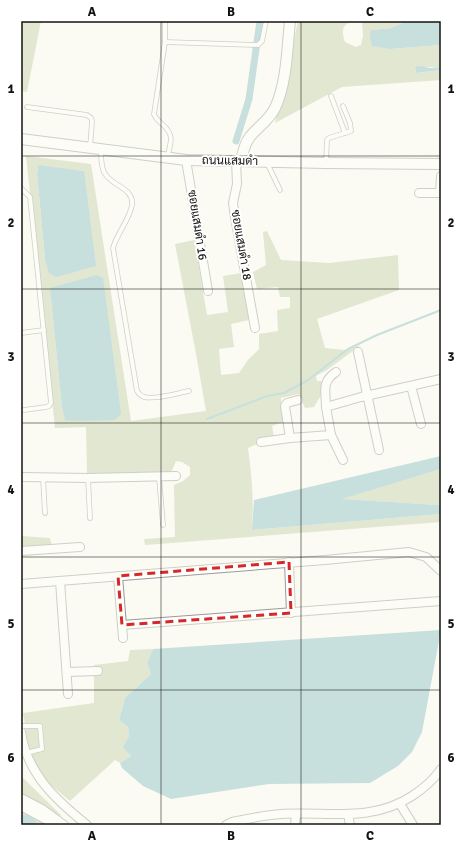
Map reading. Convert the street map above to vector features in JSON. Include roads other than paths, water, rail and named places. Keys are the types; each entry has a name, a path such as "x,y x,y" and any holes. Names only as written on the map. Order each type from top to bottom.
{"street":[{"path":"238,161 249,138 268,119 280,95 285,72 290,21"},
{"name":"ถนนแสมดำ","path":"21,139 186,160 441,164"},
{"name":"ซอยแสมดำ 16","path":"186,160 208,291"},
{"name":"ซอยแสมดำ 18","path":"238,161 237,184 233,202 255,328"},
{"path":"419,193 440,193 441,176"},
{"path":"358,352 379,450"},
{"path":"336,372 328,377 325,383 326,407 331,435 343,460"},
{"path":"326,407 441,379"},
{"path":"411,386 422,424"},
{"path":"290,438 285,406 287,403 298,400"},
{"path":"261,442 331,435"},
{"path":"21,477 88,478 176,476"},
{"path":"21,551 80,547"},
{"path":"21,584 408,552 426,557 441,571"},
{"path":"289,562 291,613"},
{"path":"118,576 123,638"},
{"path":"60,581 68,694"},
{"path":"122,625 441,601"},
{"path":"67,672 98,671"},
{"path":"21,732 23,749 33,769 44,785 74,815 87,825"},
{"path":"226,825 232,822 274,815 348,814 384,810 400,804 422,790 441,770"},
{"path":"21,798 42,809 54,822"},
{"path":"400,804 413,825"},
{"path":"21,806 54,822 64,825"},
{"path":"295,825 296,814"},
{"path":"348,814 350,825"}],"lane":[{"path":"165,21 165,42 154,114 171,135 171,143 167,158"},
{"path":"165,42 258,45 262,41 266,21"},
{"path":"331,96 345,134"},
{"path":"326,163 327,140 351,131 343,106"},
{"path":"27,107 88,115 92,121 90,148"},
{"path":"100,150 104,172 118,186 128,191 132,199 130,211 112,248 137,391 140,395 151,398 190,391"},
{"path":"266,162 280,190"},
{"path":"21,188 30,197 51,403 46,407 24,410"},
{"path":"21,333 44,330"},
{"path":"159,477 163,525"},
{"path":"43,478 44,513"},
{"path":"88,478 90,518"},
{"path":"21,726 40,726 42,749 23,749"}],"water":[{"path":"407,21 441,21 441,45 391,49 372,46 370,37 371,30 391,28"},
{"path":"422,66 430,68 441,67 441,70 416,73 415,67"},
{"path":"38,165 84,171 96,266 56,277 49,273 45,259 37,174"},
{"path":"97,275 103,278 121,414 115,420 65,420 62,408 50,288"},
{"path":"441,456 441,469 342,499 439,505 441,503 441,514 252,530 254,500"},
{"path":"441,630 422,732 412,752 398,766 370,783 269,784 171,799 143,786 122,768 120,763 131,756 123,747 129,736 128,727 119,720 125,698 151,674 147,663 153,649"}],"waterway":[{"path":"236,141 249,99 260,21"},
{"path":"207,419 267,396 284,393 308,380 348,349 377,335 441,310"},
{"path":"21,821 26,821 31,825"}]}
